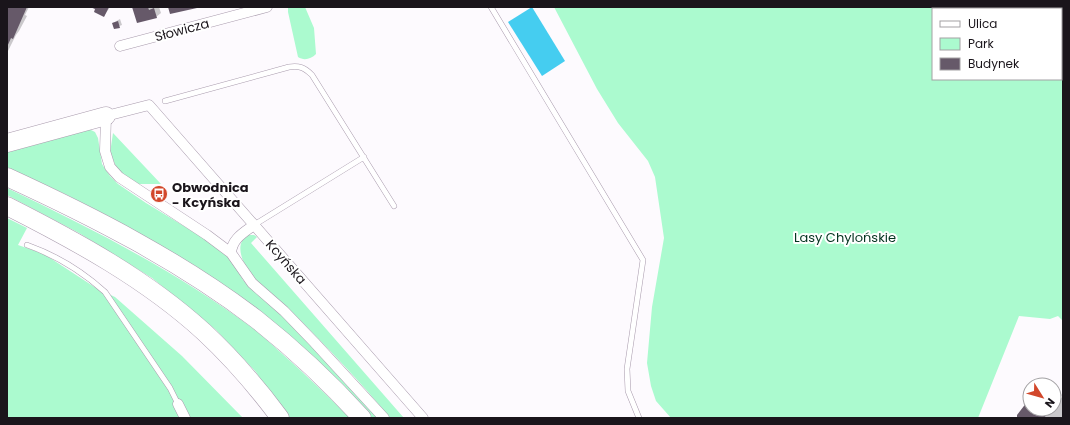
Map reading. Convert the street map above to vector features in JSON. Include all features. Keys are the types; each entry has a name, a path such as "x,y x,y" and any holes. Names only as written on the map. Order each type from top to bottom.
{"highway":[{"path":"7,143 106,116"},
{"path":"7,177 100,222 155,252 194,276 244,310 276,335 338,393 362,418"},
{"path":"7,206 104,259 168,302 204,332 235,362 280,418"}],"street":[{"name":"Słowicza","path":"120,46 267,7"},
{"name":"Kcyńska","path":"106,116 149,105 423,418"},
{"path":"106,116 105,151 110,167 119,177 207,235 231,253 252,283 284,311 384,418"},
{"path":"231,253 233,243 239,236 254,225"},
{"path":"178,404 185,418"}],"lane":[{"path":"491,7 643,260 627,369 628,391 639,418"},
{"path":"165,101 289,67 300,67 307,70 394,206"},
{"path":"254,225 364,157"},
{"path":"27,245 43,251 72,268 105,292 166,383 178,404"}],"green space":[{"path":"305,7 314,28 316,54 310,58 303,59 298,57 288,12 288,8"},
{"name":"Lasy Chylońskie","path":"554,7 1063,7 1063,321 1058,316 1050,319 1019,316 978,418 671,418 656,401 651,386 647,363 652,307 664,238 655,177 648,161 618,123 597,89"},
{"path":"89,129 95,132 98,138 102,164 110,176 118,184 146,203 215,245 233,263 243,280 283,317 377,418 372,418 343,386 232,291 197,267 108,216 7,167 7,148"},
{"path":"113,133 161,184 136,184 118,171 110,153"},
{"path":"7,188 134,252 225,308 264,337 350,418 285,418 256,372 216,330 152,278 79,233 7,195"},
{"path":"7,218 27,228 18,245 44,254 96,288 115,297 182,356 243,418 7,418"},
{"path":"248,235 254,235 257,237 251,243 404,418 390,418 330,351 292,312 252,276 245,266 240,251 244,238"}],"water":[{"path":"532,7 565,61 542,76 508,22"}],"building":[{"path":"7,7 27,7 13,39 11,38 7,47"},
{"path":"90,7 109,7 104,17 94,12 95,9"},
{"path":"132,7 148,7 149,10 154,8 157,18 137,23"},
{"path":"168,7 197,7 197,8 170,14"},
{"path":"118,21 120,28 114,29 112,23"},
{"path":"1022,408 1022,417 1047,418 1017,418 1017,415"}],"place":[{"name":"Obwodnica - Kcyńska","path":"159,194"}]}
